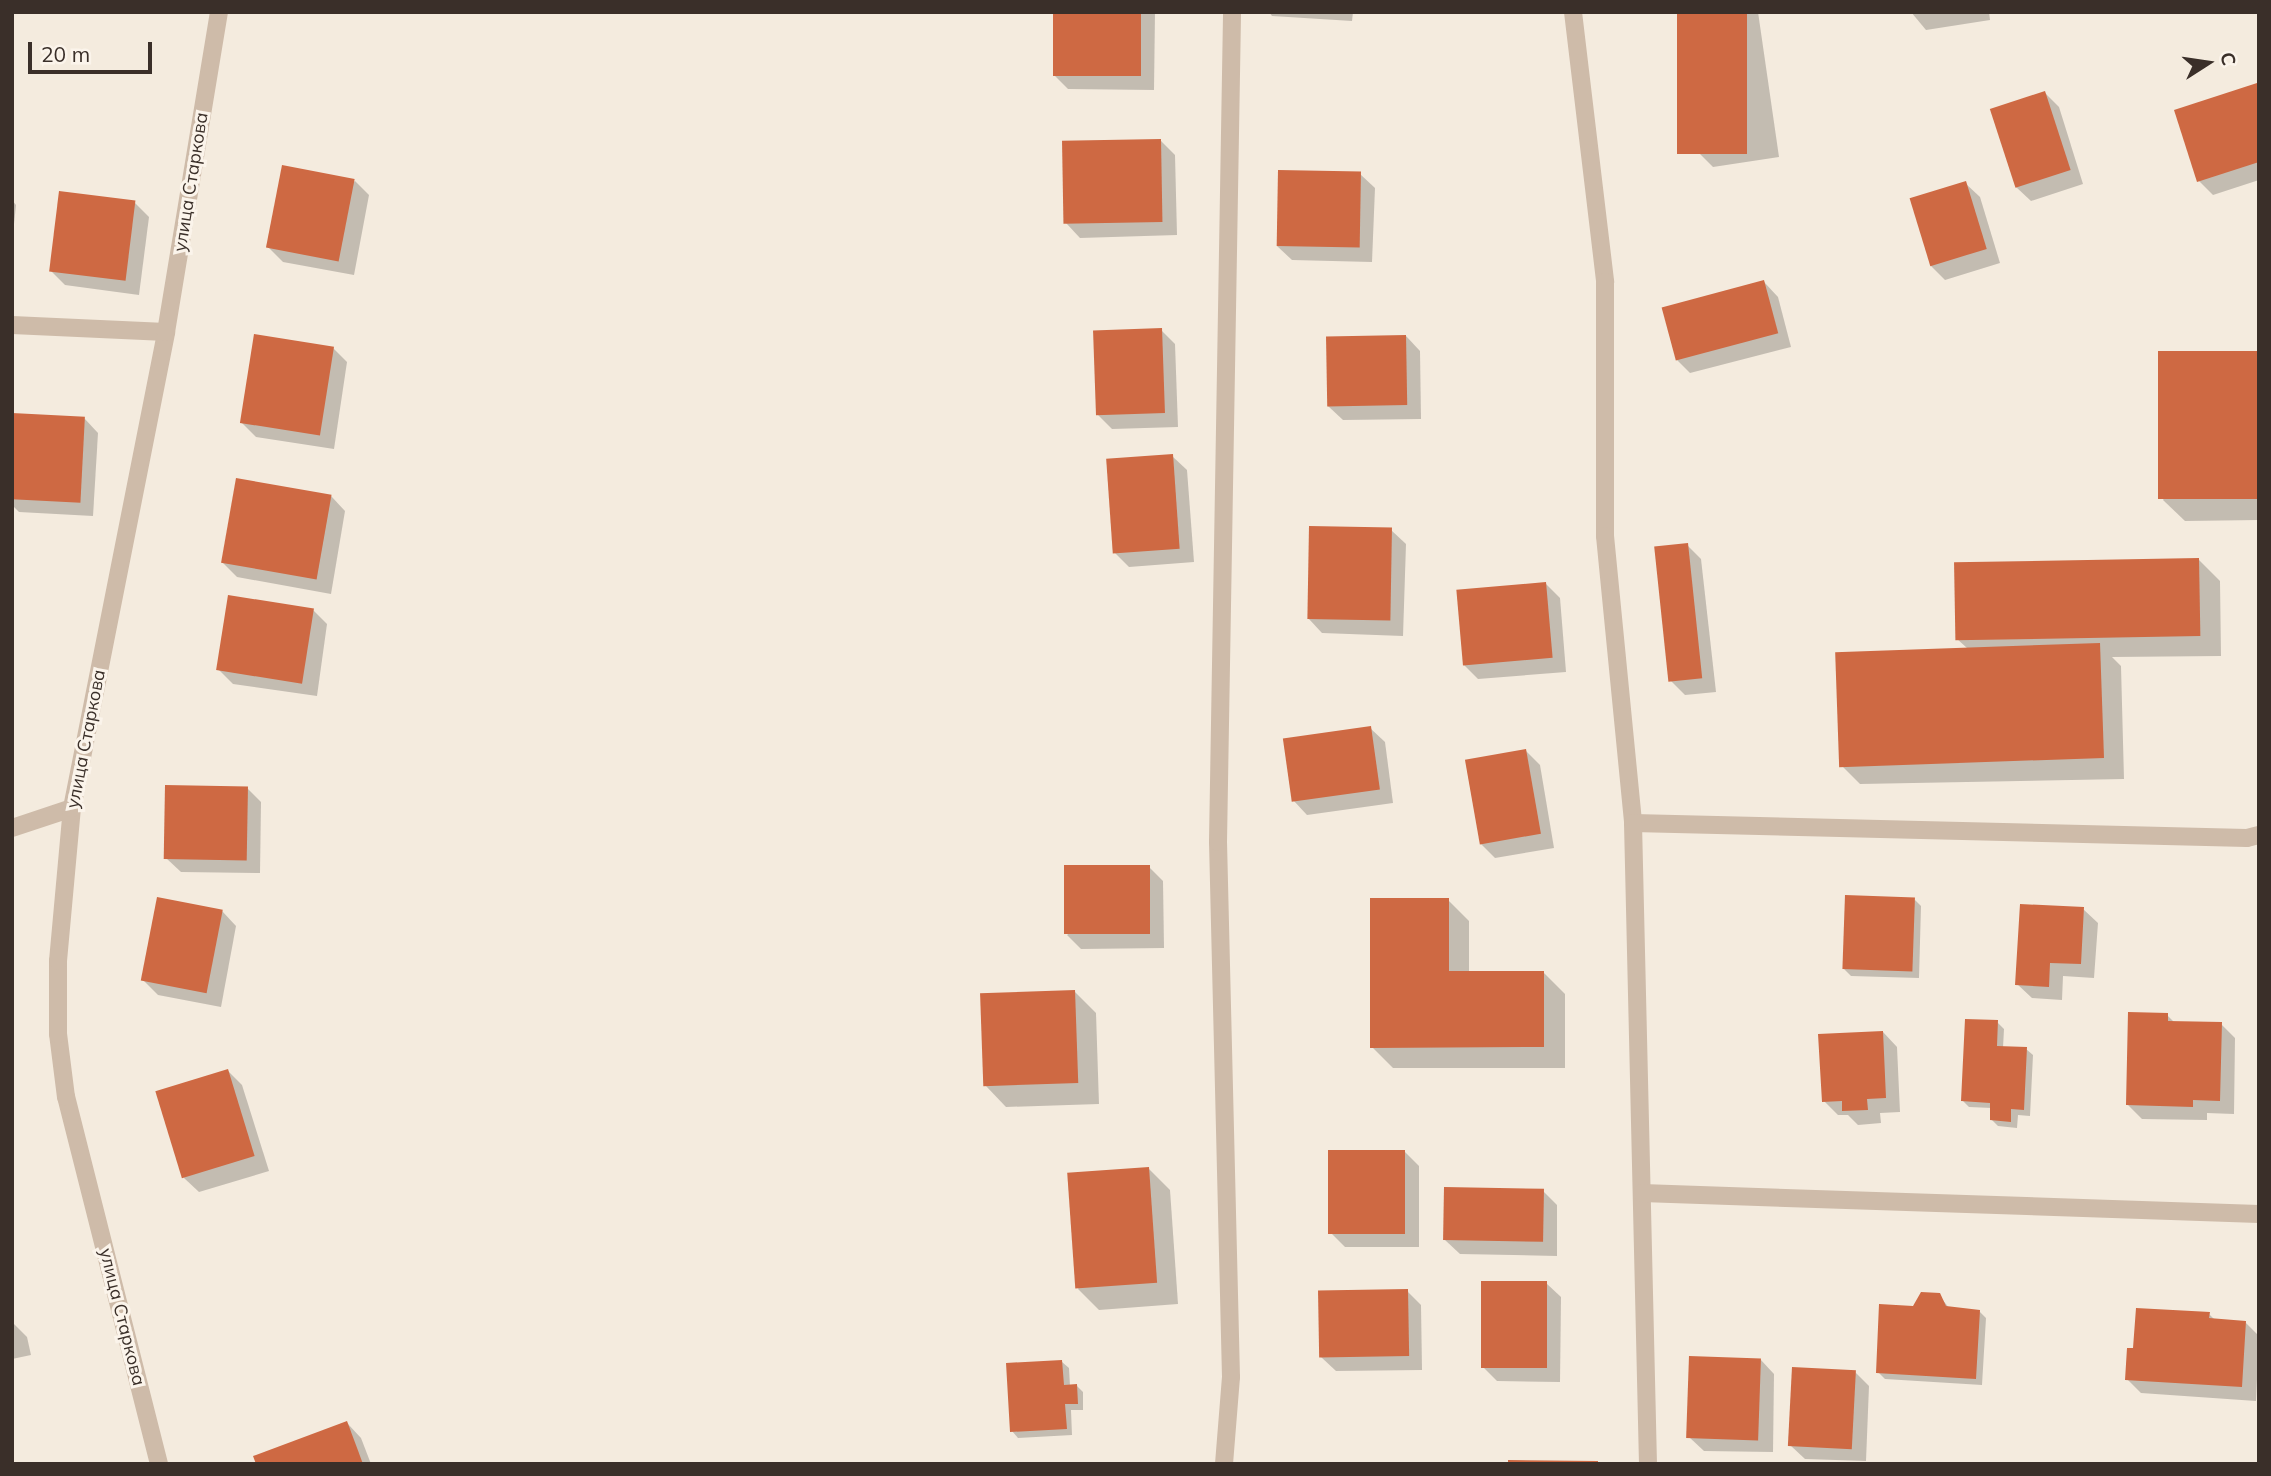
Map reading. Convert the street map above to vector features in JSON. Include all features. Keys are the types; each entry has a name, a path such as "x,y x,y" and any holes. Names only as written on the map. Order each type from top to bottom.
{"street":[{"name":"улица Старкова","path":"159,1464 66,1097 58,1034 58,961 72,808 166,332 219,12"},
{"path":"1224,1464 1231,1377 1218,842 1232,12"},
{"path":"1573,12 1605,282 1605,536 1633,823 1648,1464"},
{"path":"12,325 166,332"},
{"path":"12,828 72,808"},
{"path":"1633,823 2247,838 2259,835"},
{"path":"1642,1193 2259,1214"}],"building":[{"path":"1053,12 1141,12 1141,76 1053,76"},
{"path":"1677,12 1747,12 1747,154 1677,154"},
{"path":"2257,83 2259,162 2197,182 2174,110"},
{"path":"2045,91 2071,170 2015,188 1990,109"},
{"path":"1161,139 1162,222 1063,224 1062,141"},
{"path":"282,165 355,179 339,262 266,247"},
{"path":"1278,170 1361,171 1360,247 1277,246"},
{"path":"1966,181 1987,249 1930,266 1910,198"},
{"path":"59,191 135,200 126,281 49,271"},
{"path":"1764,280 1778,333 1676,361 1662,307"},
{"path":"1162,328 1165,413 1096,415 1093,330"},
{"path":"254,334 334,347 320,436 240,423"},
{"path":"1406,335 1407,405 1327,406 1326,336"},
{"path":"2158,351 2259,351 2259,499 2158,499"},
{"path":"12,413 85,417 80,503 12,499"},
{"path":"1173,454 1180,549 1113,553 1106,459"},
{"path":"236,478 332,495 317,580 221,563"},
{"path":"1309,526 1392,527 1390,620 1307,619"},
{"path":"1688,543 1702,678 1668,682 1654,547"},
{"path":"2199,558 2200,636 1955,640 1954,562"},
{"path":"1546,582 1553,658 1463,666 1456,590"},
{"path":"228,595 314,609 302,684 216,670"},
{"path":"2100,643 2104,758 1839,767 1835,652"},
{"path":"1371,726 1380,789 1292,802 1283,738"},
{"path":"1526,749 1541,834 1480,844 1465,760"},
{"path":"165,785 248,786 247,860 164,859"},
{"path":"1064,865 1150,865 1150,934 1064,934"},
{"path":"1845,895 1915,897 1912,971 1842,969"},
{"path":"157,897 223,910 207,993 141,980"},
{"path":"1370,898 1449,898 1449,971 1544,971 1544,1047 1370,1048"},
{"path":"2020,904 2084,907 2081,964 2050,963 2049,987 2015,985"},
{"path":"1075,990 1078,1083 983,1086 980,993"},
{"path":"2128,1012 2168,1013 2168,1021 2222,1022 2220,1101 2193,1100 2193,1107 2126,1105"},
{"path":"1965,1019 1998,1020 1997,1046 2027,1047 2024,1110 2011,1109 2011,1122 1990,1120 1990,1103 1961,1101"},
{"path":"1883,1031 1886,1098 1867,1099 1868,1110 1842,1111 1842,1101 1822,1102 1818,1034"},
{"path":"228,1069 255,1156 182,1178 155,1091"},
{"path":"1328,1150 1405,1150 1405,1234 1328,1234"},
{"path":"1149,1167 1157,1283 1075,1288 1067,1173"},
{"path":"1444,1187 1544,1189 1543,1242 1443,1240"},
{"path":"1481,1281 1547,1281 1547,1368 1481,1368"},
{"path":"1408,1289 1409,1356 1319,1358 1318,1291"},
{"path":"1921,1292 1940,1293 1946,1306 1980,1310 1976,1379 1876,1373 1879,1304 1913,1306"},
{"path":"2136,1308 2210,1312 2209,1318 2246,1321 2242,1387 2125,1380 2127,1348 2133,1348"},
{"path":"1689,1356 1761,1359 1758,1440 1686,1438"},
{"path":"1062,1360 1064,1385 1077,1384 1078,1404 1065,1404 1067,1429 1010,1432 1006,1363"},
{"path":"1792,1367 1856,1370 1852,1449 1788,1446"},
{"path":"347,1421 363,1464 256,1464 253,1456"},
{"path":"1508,1460 1598,1461 1598,1464 1508,1464"}]}
